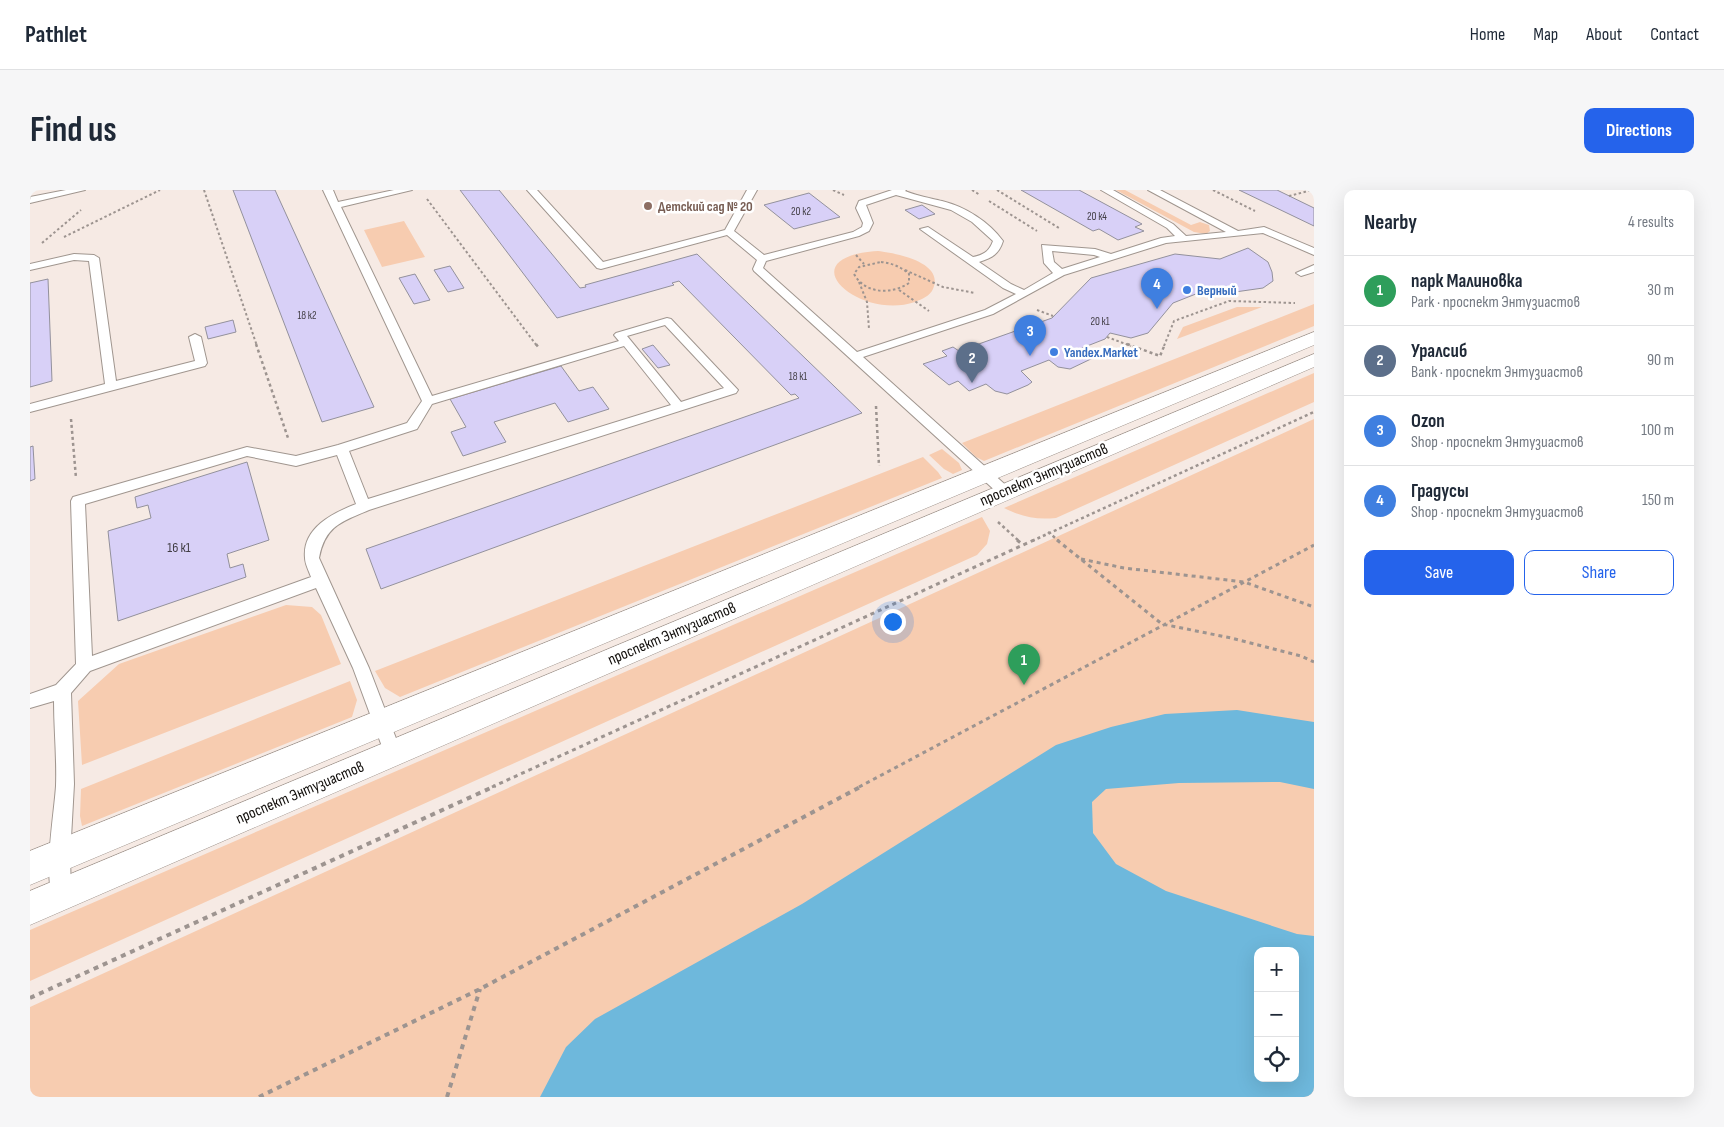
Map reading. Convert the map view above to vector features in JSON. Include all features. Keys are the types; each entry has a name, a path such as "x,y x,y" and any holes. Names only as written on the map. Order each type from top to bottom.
{"street":[{"name":"проспект Энтузиастов","path":"30,908 392,754 1314,338"},
{"name":"проспект Энтузиастов","path":"30,868 382,724 1314,360"}],"lane":[{"path":"30,200 80,190"},
{"path":"328,190 428,401"},
{"path":"336,205 407,190"},
{"path":"532,190 601,266 729,232 752,190"},
{"path":"1106,190 1170,226 1183,238"},
{"path":"1153,190 1237,234"},
{"path":"762,259 861,232 866,229 868,222 861,208 862,203 899,191 909,197 954,208 990,232 998,241 995,250 986,257 971,261"},
{"path":"925,229 1007,286 1025,294"},
{"path":"855,356 989,312 1025,294 1060,273 1165,240 1264,230 1314,252"},
{"path":"729,232 762,259"},
{"path":"1060,273 1049,263 1046,247 1095,252 1110,257"},
{"path":"30,267 74,257 94,258 111,386"},
{"path":"762,259 758,269 995,483"},
{"path":"1301,273 1314,268"},
{"path":"392,754 361,668 320,580 312,558 316,537 336,518 364,506 679,407 732,390 667,321 620,335 679,407"},
{"path":"30,408 201,363 195,337"},
{"path":"84,666 78,501 247,451 296,460 342,449 412,426 428,401 626,342"},
{"path":"342,449 364,506"},
{"path":"30,701 62,691 84,666 320,580"},
{"path":"61,895 60,856 66,784 62,691"}],"path":[{"path":"63,237 160,190"},
{"path":"204,190 296,460"},
{"path":"972,190 980,195"},
{"path":"997,190 1095,252"},
{"path":"1290,196 1312,190"},
{"path":"424,195 552,364"},
{"path":"988,200 1037,231 1056,248"},
{"path":"38,246 82,209"},
{"path":"868,352 870,320 868,302 854,274 859,266 864,264 881,262 905,270 943,287 1012,301"},
{"path":"899,290 909,283 909,274 905,270"},
{"path":"859,282 873,289 899,290 917,300 947,326"},
{"path":"1107,337 1160,356 1174,321 1229,301 1295,304"},
{"path":"875,374 879,466"},
{"path":"69,397 78,501"},
{"path":"30,998 1314,412"},
{"path":"996,519 1022,544"},
{"path":"1048,532 1079,559 1162,624 1232,638 1301,656 1314,662"},
{"path":"259,1097 480,989 1162,624 1314,545"},
{"path":"1079,559 1124,568 1244,582 1314,607"},
{"path":"447,1097 480,989"}],"shaded area":[{"path":"1116,190 1125,190 1191,225 1200,222 1209,225 1210,231 1206,234 1194,232"},
{"path":"404,221 425,257 382,267 364,230"},
{"path":"878,251 906,257 925,266 932,272 935,280 930,294 915,302 894,306 873,303 854,296 841,286 835,275 837,264 851,256"},
{"path":"1314,304 1314,326 984,461 976,457 962,443"},
{"path":"1237,307 1262,307 1177,339 1183,327"},
{"path":"1314,373 1314,402 1056,518 1042,519 1029,517 1004,508"},
{"path":"1314,419 1314,1097 30,1097 30,1007"},
{"path":"942,449 959,463 962,470 953,474 944,469 929,455"},
{"path":"923,457 942,478 400,697 385,688 375,671"},
{"path":"982,517 990,531 987,544 977,555 30,981 30,930"},
{"path":"286,605 312,607 321,615 341,664 82,765 78,701 119,664"},
{"path":"350,681 357,700 352,717 82,826 80,816 81,789"}],"water":[{"path":"1237,710 1314,722 1314,789 1280,782 1179,783 1106,789 1092,802 1093,833 1116,864 1166,891 1297,934 1314,936 1314,1097 540,1097 566,1047 595,1019 802,904 1056,745 1111,727 1165,714"}],"building":[{"path":"233,190 275,190 374,407 322,422"},
{"path":"460,190 499,190 580,288 697,254 862,413 381,589 366,549 799,398 795,394 791,395 679,281 672,283 674,285 557,318"},
{"path":"1021,190 1079,190 1142,224 1135,227 1144,231 1118,240 1099,229 1093,231"},
{"path":"1239,190 1277,190 1314,208 1314,226"},
{"path":"809,193 840,217 794,229 764,205"},
{"path":"922,205 935,214 919,219 905,210"},
{"path":"1248,248 1268,262 1272,272 1273,281 1263,288 1228,293 1206,290 1173,303 1148,333 1131,338 1110,333 1105,339 1082,348 1093,358 1070,369 1058,367 1049,360 1021,371 1032,382 1007,394 995,391 986,384 969,391 958,381 949,385 923,364 947,356 942,351 953,347 959,351 1052,318 1091,278 1175,254 1220,259"},
{"path":"450,266 464,288 448,292 434,270"},
{"path":"415,274 430,300 414,304 399,278"},
{"path":"48,279 52,381 30,387 30,283"},
{"path":"233,320 236,332 208,339 205,327"},
{"path":"653,345 670,365 658,368 642,349"},
{"path":"561,366 579,391 593,387 609,409 568,422 555,403 494,422 506,442 463,456 451,432 466,427 450,399"},
{"path":"33,446 35,479 30,481 30,447"},
{"path":"247,462 269,540 227,554 230,568 243,564 246,577 118,621 108,531 151,518 148,505 137,508 135,497"}],"place":[{"name":"Детский сад № 20","path":"648,206"},
{"name":"Верный","path":"1187,290"},
{"name":"Градусы","path":"1157,309"},
{"name":"Yandex.Market","path":"1054,352"},
{"name":"Ozon","path":"1030,356"},
{"name":"Уралсиб","path":"972,383"},
{"name":"парк Малиновка","path":"1024,685"}]}
